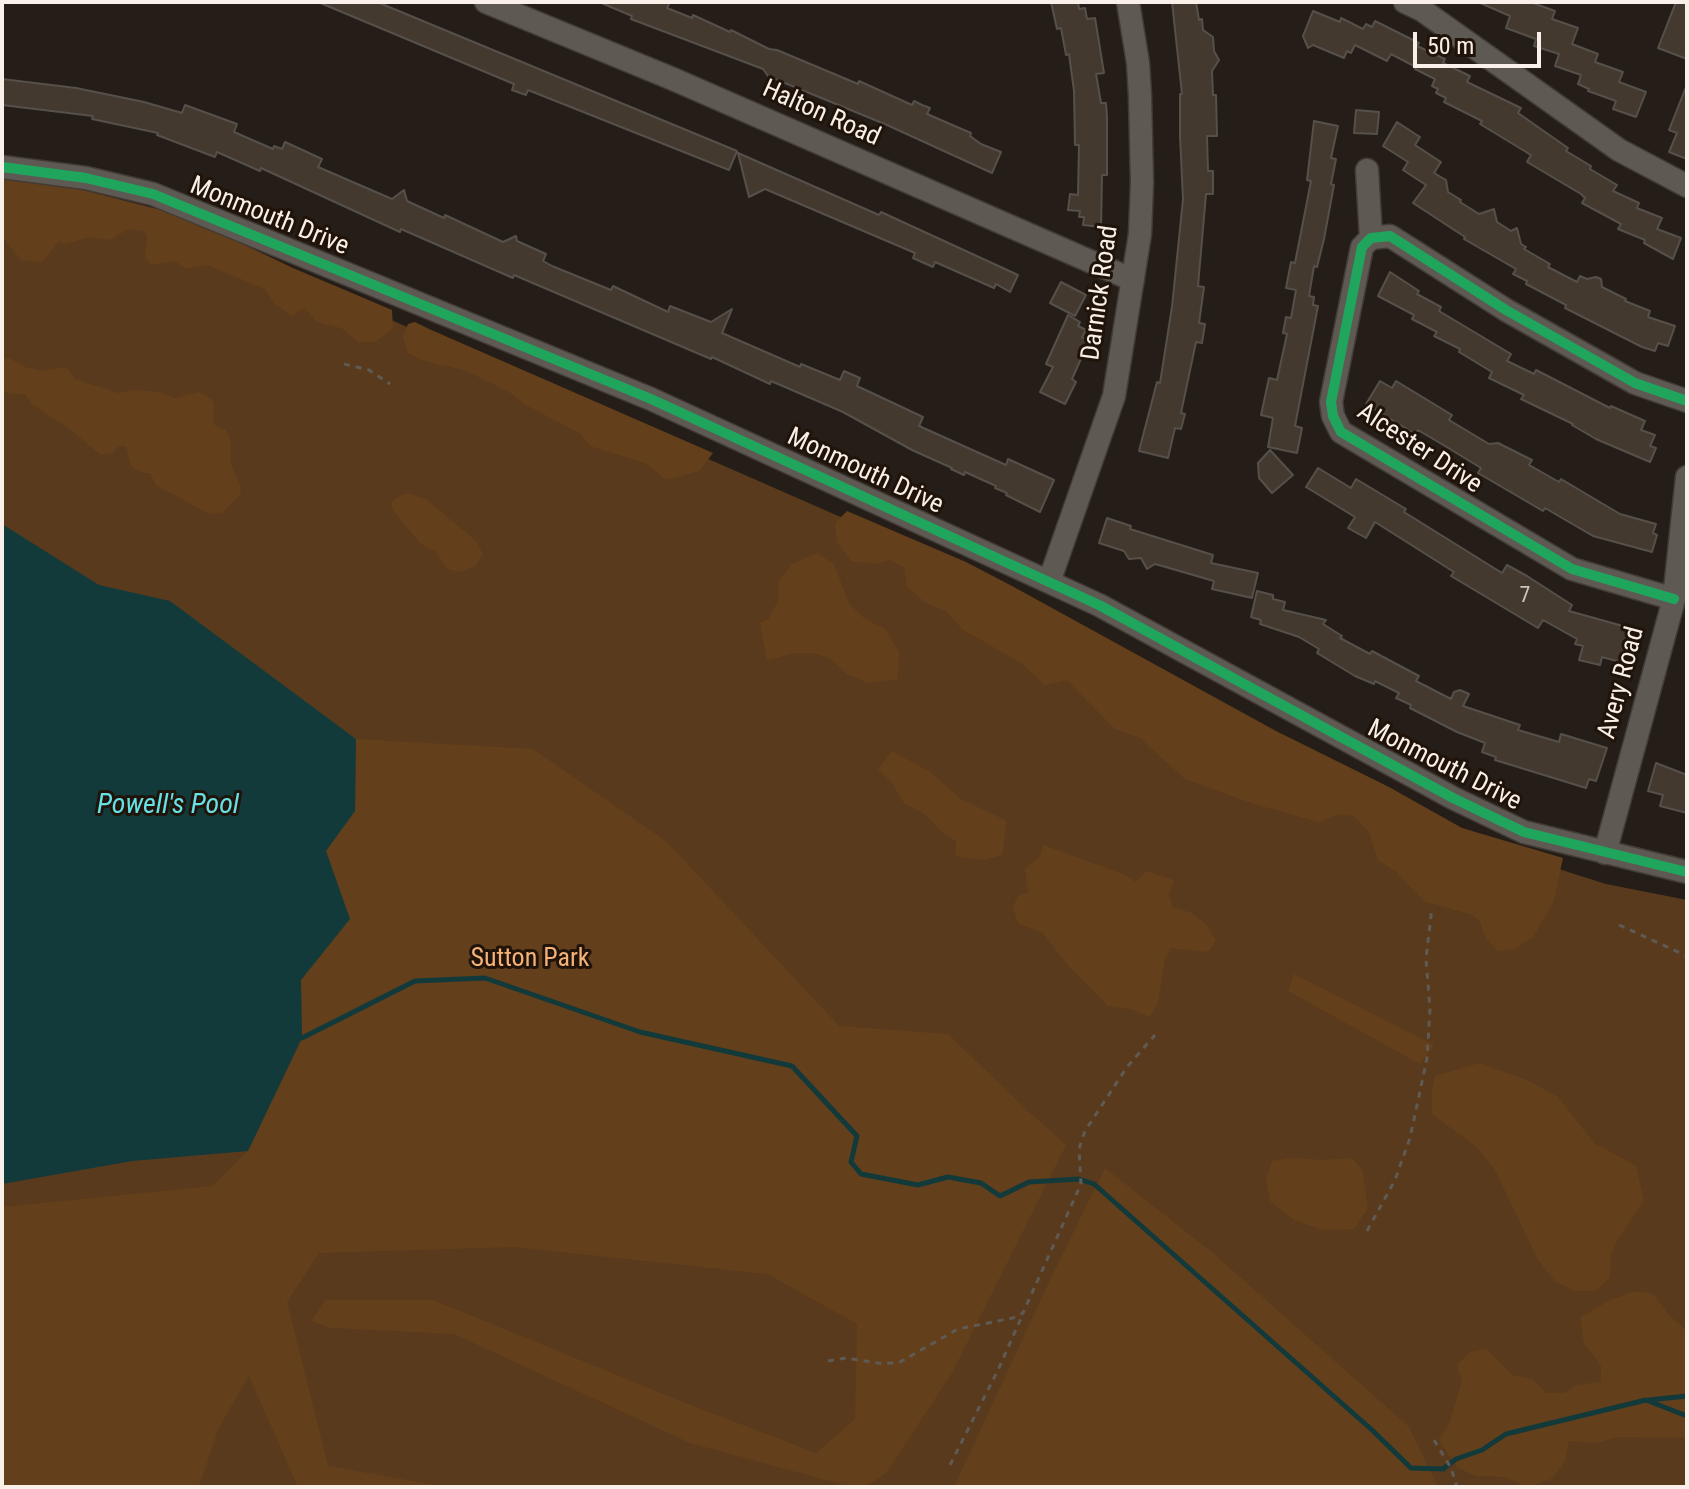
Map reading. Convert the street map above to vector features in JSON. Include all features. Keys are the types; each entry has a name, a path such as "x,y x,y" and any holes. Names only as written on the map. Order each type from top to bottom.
{"street":[{"name":"Halton Road","path":"486,2 673,79 1133,280"},
{"name":"Darnick Road","path":"1049,582 1114,396 1140,234 1142,183 1138,63 1128,2"},
{"path":"1405,2 1422,10 1619,150 1687,186"},
{"name":"Monmouth Drive","path":"2,167 86,178 153,194 651,399 1099,605 1453,798 1524,832 1687,872"},
{"name":"Alcester Drive","path":"1367,170 1371,238 1362,247 1359,258 1331,402 1333,416 1341,432 1572,569 1674,599"},
{"path":"1371,238 1390,236 1506,310 1635,383 1687,401"},
{"name":"Avery Road","path":"1605,853 1674,599 1687,477"}],"path":[{"path":"344,364 369,370 390,384"},
{"path":"1367,1231 1395,1180 1410,1138 1427,1058 1430,1009 1426,959 1432,907"},
{"path":"1619,925 1687,956"},
{"path":"950,1465 998,1370 1081,1184 1079,1149 1085,1131 1127,1067 1155,1035"},
{"path":"828,1361 846,1358 884,1364 900,1362 958,1329 1013,1318 1023,1313"},
{"path":"1434,1440 1451,1468 1457,1487"}],"green space":[{"path":"2,178 79,189 161,210 392,310 393,329 375,342 359,342 341,328 317,322 305,308 292,316 274,303 265,289 207,265 187,269 175,261 152,265 145,258 147,238 144,231 139,230 128,229 111,240 90,237 65,244 59,241 42,262 21,260 2,236"},
{"name":"Sutton Park","path":"2,184 236,252 1046,607 1426,827 1606,884 1687,900 1687,1487 2,1487"},
{"path":"415,322 713,453 699,471 670,479 645,463 590,446 581,434 526,405 509,392 464,370 424,361 408,353 403,336 408,324"},
{"path":"9,358 41,371 66,367 75,379 118,393 136,390 159,392 175,398 199,392 211,399 214,404 213,424 226,430 230,439 231,465 241,487 240,495 222,513 209,514 156,485 150,473 143,473 131,466 126,446 101,455 32,404 25,394 10,394 2,389 2,360"},
{"path":"403,494 427,500 476,541 483,554 475,566 460,572 447,569 435,551 421,544 392,509 391,502"},
{"path":"847,511 966,562 1276,731 1389,787 1462,828 1563,858 1553,903 1533,937 1515,949 1498,951 1485,937 1480,921 1472,915 1424,901 1396,872 1378,860 1369,832 1354,816 1339,814 1319,822 1254,804 1185,779 1140,738 1115,729 1067,680 1045,685 1020,662 963,630 947,612 926,603 907,587 904,567 890,560 874,564 851,561 837,542 835,523"},
{"path":"817,553 834,564 849,604 865,619 885,629 899,652 898,679 869,683 848,675 831,659 813,653 795,653 767,660 760,623 769,618 778,601 779,581 792,564"},
{"path":"356,739 533,749 667,842 839,1026 948,1034 1066,1145 952,1373 886,1473 865,1487 852,1487 690,1443 454,1334 331,1328 311,1321 326,1300 433,1300 816,1453 855,1419 857,1324 767,1274 514,1247 319,1253 287,1302 328,1466 447,1487 298,1487 249,1376 219,1427 199,1487 2,1487 2,1207 213,1186 248,1151 302,1038 301,980 349,919 326,850 355,811"},
{"path":"892,751 930,772 961,799 1007,821 1002,855 984,860 955,856 956,841 942,832 925,814 904,803 892,783 878,769"},
{"path":"1043,845 1123,874 1136,882 1146,871 1174,880 1169,895 1173,908 1190,912 1206,924 1216,941 1208,952 1170,948 1158,1002 1150,1017 1130,1009 1108,1006 1067,964 1043,933 1018,923 1013,907 1018,896 1028,892 1025,869 1040,856"},
{"path":"1294,974 1434,1045 1420,1064 1288,991"},
{"path":"1480,1063 1529,1081 1558,1097 1594,1143 1636,1166 1644,1201 1616,1242 1611,1255 1610,1278 1595,1291 1575,1291 1556,1282 1538,1260 1495,1170 1479,1149 1432,1114 1435,1076"},
{"path":"1352,1158 1362,1170 1368,1208 1354,1229 1323,1230 1294,1220 1270,1201 1266,1180 1272,1161"},
{"path":"1105,1168 1214,1254 1409,1427 1438,1487 954,1487"},
{"path":"1636,1291 1653,1294 1669,1315 1687,1331 1687,1438 1619,1437 1595,1443 1569,1441 1565,1462 1551,1479 1527,1487 1504,1477 1476,1476 1458,1468 1439,1441 1450,1421 1462,1382 1457,1365 1470,1352 1486,1349 1512,1375 1532,1379 1546,1393 1564,1393 1576,1385 1601,1382 1601,1365 1584,1344 1580,1318 1610,1300"}],"water":[{"name":"Powell's Pool","path":"2,524 99,585 170,601 356,739 355,811 326,851 350,919 301,980 302,1038 248,1151 132,1161 2,1184"}],"building":[{"path":"318,2 377,2 737,151 729,170 528,90 526,95 512,90 514,84"},
{"path":"599,2 670,2 667,8 731,30 769,49 858,84 859,81 912,105 914,101 930,108 927,114 971,133 970,136 981,144 1001,152 992,173 768,76 763,69 631,19 632,16"},
{"path":"1051,2 1078,2 1079,9 1085,8 1087,19 1095,18 1104,73 1096,74 1101,103 1106,103 1107,117 1107,175 1102,175 1101,227 1083,225 1084,217 1079,217 1080,211 1068,210 1070,194 1078,195 1079,145 1075,145 1074,91 1069,54 1066,55 1061,28 1057,29"},
{"path":"1172,2 1196,2 1199,20 1202,19 1203,30 1213,37 1214,51 1219,60 1212,71 1217,136 1207,136 1208,171 1213,171 1213,194 1206,194 1198,286 1204,287 1199,323 1205,324 1202,343 1196,342 1181,413 1185,414 1181,429 1175,428 1168,458 1139,451 1157,382 1160,383 1172,307 1183,199 1182,94"},
{"path":"1478,2 1530,2 1555,11 1552,19 1578,28 1572,44 1598,54 1595,62 1623,72 1619,82 1646,92 1636,117 1613,109 1616,101 1578,84 1581,75 1555,66 1559,54 1534,46 1536,39 1506,28 1510,16"},
{"path":"1676,2 1687,2 1687,59 1658,48"},
{"path":"1313,11 1340,22 1341,18 1363,29 1366,24 1372,27 1375,21 1445,59 1443,63 1470,76 1467,82 1521,108 1518,113 1568,148 1566,151 1591,166 1590,169 1617,185 1613,191 1639,203 1637,208 1662,218 1657,229 1681,238 1673,259 1644,243 1645,240 1618,229 1621,224 1582,203 1585,198 1581,194 1527,162 1531,155 1480,124 1482,121 1444,102 1446,98 1436,93 1438,89 1432,86 1435,79 1416,67 1391,54 1387,61 1355,45 1344,58 1313,45 1308,48 1303,36"},
{"path":"2,79 76,88 182,113 185,105 237,124 234,132 273,149 274,146 282,149 285,142 322,159 318,167 392,199 404,190 407,201 444,218 445,215 503,242 516,236 517,241 546,254 543,261 552,266 611,290 613,286 668,312 670,306 711,322 732,309 722,333 800,367 801,364 840,380 844,371 860,378 857,386 923,417 919,426 1006,465 1008,459 1054,480 1040,512 1006,495 996,486 951,469 843,412 514,275 513,278 401,229 400,232 261,168 260,171 217,152 215,157 158,133 92,119 93,116 2,105"},
{"path":"1686,87 1687,159 1669,152 1677,133 1669,130"},
{"path":"1356,110 1379,112 1377,134 1354,133"},
{"path":"1314,121 1338,126 1331,158 1336,159 1331,184 1334,185 1309,296 1314,297 1313,305 1318,306 1295,426 1302,428 1297,453 1268,447 1273,418 1261,415 1269,378 1277,380 1287,334 1283,333 1286,317 1291,318 1296,290 1286,288 1291,262 1295,263 1311,181 1307,180"},
{"path":"1397,122 1420,137 1415,145 1441,162 1434,173 1446,180 1448,192 1460,202 1479,214 1494,209 1497,222 1511,231 1517,228 1521,244 1526,247 1524,249 1550,264 1548,267 1577,282 1580,276 1601,279 1602,287 1650,311 1648,317 1675,326 1668,346 1658,343 1655,351 1642,347 1565,308 1566,305 1513,274 1516,269 1464,239 1413,203 1426,185 1403,170 1408,162 1383,146"},
{"path":"738,153 879,215 881,212 1018,275 1010,292 935,262 933,267 913,258 915,253 765,189 749,197"},
{"path":"1390,272 1419,291 1417,294 1441,307 1439,311 1511,354 1507,361 1534,374 1536,370 1610,408 1645,421 1641,430 1655,435 1650,446 1656,448 1650,462 1596,439 1573,424 1521,399 1524,395 1489,378 1492,372 1459,352 1460,349 1434,336 1437,332 1412,319 1414,315 1378,296"},
{"path":"1061,282 1086,295 1075,316 1050,303"},
{"path":"1068,315 1080,322 1078,326 1086,330 1082,337 1089,341 1072,379 1076,382 1065,404 1040,392 1053,367 1046,364"},
{"path":"1380,381 1392,388 1396,381 1452,415 1449,420 1489,444 1498,443 1532,460 1529,465 1559,482 1561,479 1620,514 1656,524 1653,533 1657,535 1652,552 1593,536 1545,508 1543,511 1478,473 1481,468 1450,449 1418,430 1415,434 1366,404"},
{"path":"1270,450 1293,475 1272,493 1259,478 1258,463"},
{"path":"1318,468 1351,488 1356,479 1502,573 1507,565 1527,576 1572,605 1569,611 1630,628 1620,662 1602,657 1600,665 1579,660 1583,646 1575,644 1577,639 1543,620 1538,628 1451,576 1454,572 1375,522 1366,538 1348,528 1355,517 1306,487"},
{"path":"1107,518 1131,526 1130,529 1213,555 1211,563 1258,573 1252,598 1212,589 1214,581 1155,564 1147,569 1141,558 1129,559 1124,551 1099,543"},
{"path":"1257,591 1285,602 1283,610 1326,620 1323,624 1342,636 1340,638 1419,676 1416,681 1451,699 1454,692 1460,690 1469,694 1463,706 1520,725 1518,730 1559,742 1561,734 1607,748 1596,781 1589,779 1586,788 1495,760 1496,757 1482,752 1485,743 1410,708 1411,705 1396,698 1399,693 1375,681 1374,684 1355,676 1317,653 1319,649 1299,637 1260,624 1261,620 1251,617"},
{"path":"1656,763 1687,775 1687,813 1660,806 1663,795 1648,791"}],"waterway":[{"path":"302,1038 415,981 485,978 640,1032 792,1066 857,1136 851,1162 861,1174 918,1185 948,1177 981,1183 1000,1196 1029,1182 1079,1179 1094,1184 1411,1468 1443,1469 1456,1459 1482,1450 1506,1434 1646,1400 1687,1416"},
{"path":"1649,1400 1687,1396"}],"cycle path":[{"path":"2,167 86,178 153,194 651,399 1099,605 1453,798 1524,832 1687,872"},
{"path":"1674,599 1572,569 1341,432 1333,416 1331,402 1362,247 1371,238 1390,236 1506,310 1635,383 1687,401"}]}
